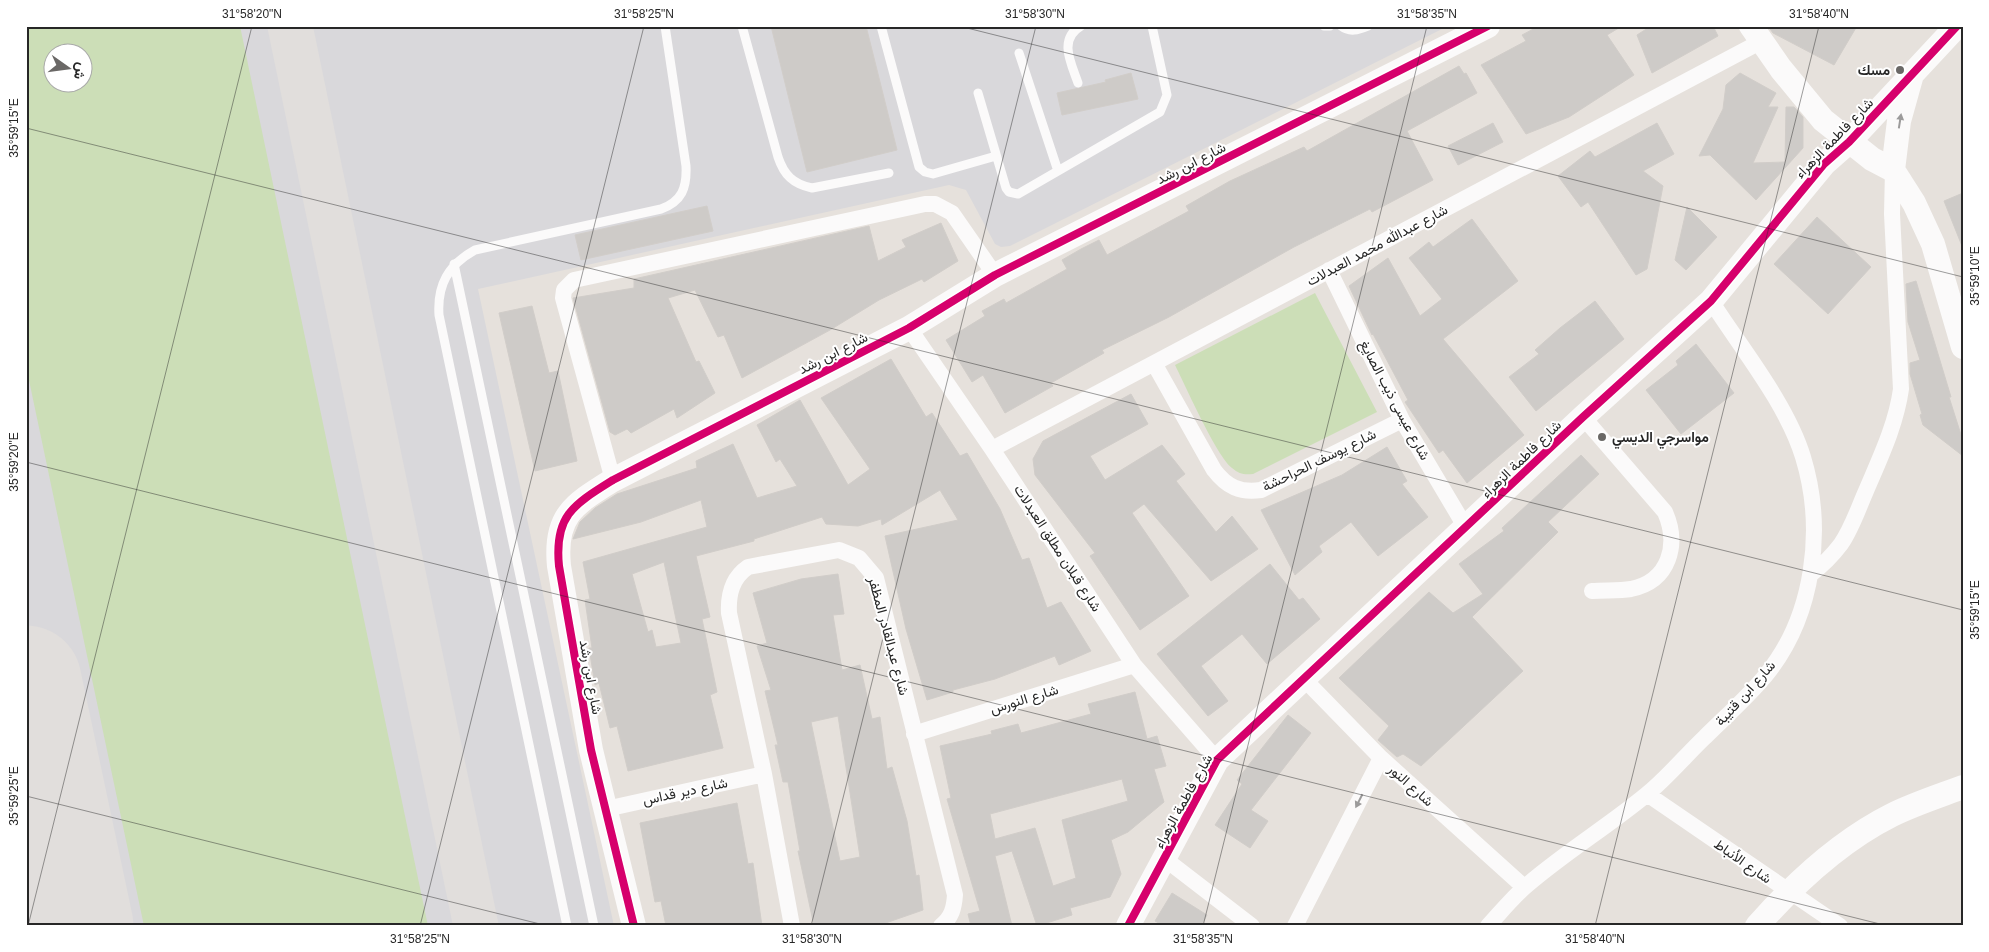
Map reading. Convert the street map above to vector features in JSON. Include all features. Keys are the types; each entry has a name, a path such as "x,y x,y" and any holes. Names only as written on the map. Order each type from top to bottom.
{"street":[{"name":"شارع ابن رشد","path":"634,926 590,750 557,544 563,524 574,506 613,480 908,328 995,275 1488,26"},
{"name":"شارع فاطمة الزهراء","path":"1128,926 1217,760 1303,678 1711,301 1824,164 1849,142 1957,26"},
{"path":"1757,34 1781,69 1823,120 1872,160 1893,170 1914,203 1933,244 1963,347"},
{"name":"شارع عبدالله محمد العبدلات","path":"992,449 1155,365 1757,34"},
{"path":"1811,574 1829,560 1849,529 1891,432 1899,406 1901,389 1892,214 1893,170 1900,121 1913,72"},
{"path":"613,480 563,298 564,290 574,280 925,204 936,204 952,213 995,275"},
{"name":"شارع عيسى ذيب الصايغ","path":"1329,270 1402,420 1466,528"},
{"name":"شارع ابن قتيبة","path":"1488,926 1524,887 1571,849 1647,794 1766,675 1790,635 1804,601 1811,574 1814,521 1803,457 1778,403 1711,301"},
{"name":"شارع قبلان مطلق العبدلات","path":"908,328 992,449 1134,665 1217,760"},
{"name":"شارع يوسف الحراحشة","path":"1155,365 1214,470 1222,481 1238,490 1261,490 1402,420"},
{"path":"1584,417 1665,512 1671,526 1673,538 1668,562 1653,579 1631,589 1592,591"},
{"name":"شارع عبدالقادر المظفر","path":"792,926 764,774 729,614 728,601 734,581 739,573 748,567 838,550 860,558 876,578 955,895 954,907 949,920 941,926"},
{"name":"شارع النورس","path":"914,734 1134,665"},
{"name":"شارع النور","path":"1303,678 1381,758 1524,887"},
{"path":"1295,926 1381,758"},
{"name":"شارع دير قداس","path":"606,809 764,774"},
{"path":"1757,926 1788,891 1841,848 1874,825 1911,806 1963,787"},
{"name":"شارع الأنباط","path":"1647,794 1840,926"},
{"path":"1165,860 1252,926"}],"lane":[{"path":"567,926 439,315 440,288 454,264 464,256 480,248 661,209 672,205 680,198 685,188 686,166 665,26"},
{"path":"742,26 778,157 782,169 789,179 800,185 812,188 889,173"},
{"path":"881,26 919,166 925,172 933,174 996,156"},
{"path":"1078,83 1067,47 1071,34 1081,26"},
{"path":"978,94 1006,188 1013,194 1018,194 1160,112 1167,95 1152,26"},
{"path":"1324,26 1330,26"},
{"path":"1341,26 1349,30 1368,26"},
{"path":"1019,53 1058,171"},
{"path":"454,264 594,926"}],"shaded area":[{"path":"26,26 1448,26 1010,246 1001,247 995,244 966,190 949,185 478,289 614,926 26,926"}],"green space":[{"path":"26,26 240,26 428,926 144,926 26,366"},
{"path":"1315,293 1377,412 1253,474 1239,473 1225,461 1218,450 1175,365"}],"building":[{"path":"771,26 866,26 897,150 807,172"},
{"path":"1539,26 1622,26 1607,35 1634,75 1569,117 1526,134 1481,65 1526,41 1522,35"},
{"path":"1651,26 1713,26 1718,36 1652,73 1637,35"},
{"path":"1768,26 1857,26 1834,65 1773,33"},
{"path":"1459,66 1464,74 1466,73 1477,93 1407,131 1433,180 1372,212 1370,209 1294,247 1169,317 1102,350 1104,353 1051,383 1053,386 1005,413 983,375 972,382 946,340 985,316 982,311 1004,299 1006,303 1067,269 1062,260 1081,249 1099,240 1107,255 1189,211 1186,206 1230,181 1304,147 1307,151"},
{"path":"1131,73 1138,99 1062,115 1057,93 1106,82 1105,80"},
{"path":"1740,73 1776,93 1768,107 1778,107 1753,163 1785,162 1786,107 1794,107 1803,117 1803,148 1756,200 1710,155 1699,156 1723,109 1726,85"},
{"path":"1493,123 1503,142 1458,165 1448,146"},
{"path":"1657,123 1674,154 1643,171 1663,186 1647,269 1636,275 1588,202 1581,207 1558,176 1590,151 1595,157"},
{"path":"1963,193 1963,246 1962,246 1944,201"},
{"path":"707,206 713,231 581,260 575,235"},
{"path":"1687,207 1717,237 1686,270 1675,260"},
{"path":"1817,217 1871,267 1828,314 1774,264"},
{"path":"1472,219 1518,281 1443,339 1524,435 1467,483 1443,450 1439,453 1405,402 1408,400 1372,335 1349,286 1388,258 1420,316 1442,299 1409,258 1429,242 1433,247"},
{"path":"941,223 958,261 924,282 922,279 879,300 830,330 742,378 724,335 718,337 695,290 668,298 696,362 699,361 715,393 677,418 674,409 631,433 627,429 615,435 610,432 573,298 634,288 634,279 869,226 878,261 906,247 902,240"},
{"path":"1916,281 1963,441 1963,456 1923,425 1920,415 1922,414 1910,374 1910,363 1920,360 1908,322 1906,284"},
{"path":"1595,301 1624,339 1536,411 1509,377 1539,354 1535,350"},
{"path":"532,306 549,373 558,371 577,461 535,471 499,313"},
{"path":"1696,344 1734,393 1681,434 1646,390 1678,365 1676,361"},
{"path":"891,359 926,417 932,413 960,456 967,453 1000,509 1022,560 1029,558 1047,608 1061,602 1091,651 1059,665 1055,656 995,679 953,690 953,692 927,700 906,629 885,536 958,520 940,490 882,525 881,519 858,526 826,524 822,517 754,539 754,541 696,556 710,617 702,619 717,692 710,695 723,748 628,771 617,726 610,728 599,683 595,685 589,648 592,648 585,600 590,599 583,562 707,527 701,500 641,522 573,539 580,522 595,508 617,494 697,468 696,461 733,444 757,498 797,486 780,459 776,462 757,425 800,400 848,485 870,469 821,398","holes":["664,562 681,643 656,647 652,630 648,632 632,574"]},
{"path":"1131,394 1148,424 1090,456 1105,480 1162,445 1185,474 1176,481 1216,532 1232,516 1258,549 1211,581 1144,504 1132,513 1189,596 1140,630 1090,556 1095,553 1035,475 1033,459 1043,441"},
{"path":"1387,447 1407,481 1402,484 1428,517 1378,556 1351,522 1319,546 1322,552 1295,575 1261,510 1342,475"},
{"path":"1581,455 1599,474 1548,522 1558,532 1472,617 1523,671 1421,766 1403,754 1397,757 1378,740 1389,726 1339,678 1429,592 1453,613 1483,594 1459,564 1504,531 1502,528"},
{"path":"1270,564 1299,600 1303,598 1320,619 1267,664 1242,634 1201,666 1228,701 1208,716 1157,654"},
{"path":"838,574 844,614 833,615 842,670 860,665 872,719 880,717 887,769 892,767 907,821 916,876 919,875 923,910 877,926 814,926 798,851 800,851 788,782 783,782 775,745 778,745 765,691 771,690 757,646 767,643 753,593 801,579","holes":["838,716 860,857 840,861 811,722"]},
{"path":"1135,692 1147,739 1157,736 1166,766 1154,769 1164,802 1128,832 1111,840 1121,874 1110,897 1070,908 1072,915 1037,926 1012,851 995,856 1012,926 971,926 968,914 980,911 947,799 951,798 940,746 992,734 991,731 1018,724 1021,733 1091,714 1088,704","holes":["1122,779 1128,801 1062,820 1076,878 1053,886 1035,828 995,839 990,814"]},
{"path":"1288,715 1311,733 1251,810 1268,821 1250,848 1215,825 1242,784 1237,780"},
{"path":"737,803 748,864 753,863 762,926 666,926 661,901 655,902 640,823"},
{"path":"1172,893 1207,915 1201,926 1164,926 1155,921"}],"taxiway":[{"path":"290,26 476,926"}],"runway":[{"path":"26,681 78,926"}],"cycle path":[{"path":"634,926 591,750 559,566 558,549 563,523 577,505 613,480 909,328 995,275 1488,26"},
{"path":"1128,926 1217,760 1583,417 1711,301 1824,164 1849,142 1957,26"}],"place":[{"name":"مسك","path":"1900,70"},
{"name":"مواسرجي الديسي","path":"1602,437"}]}
